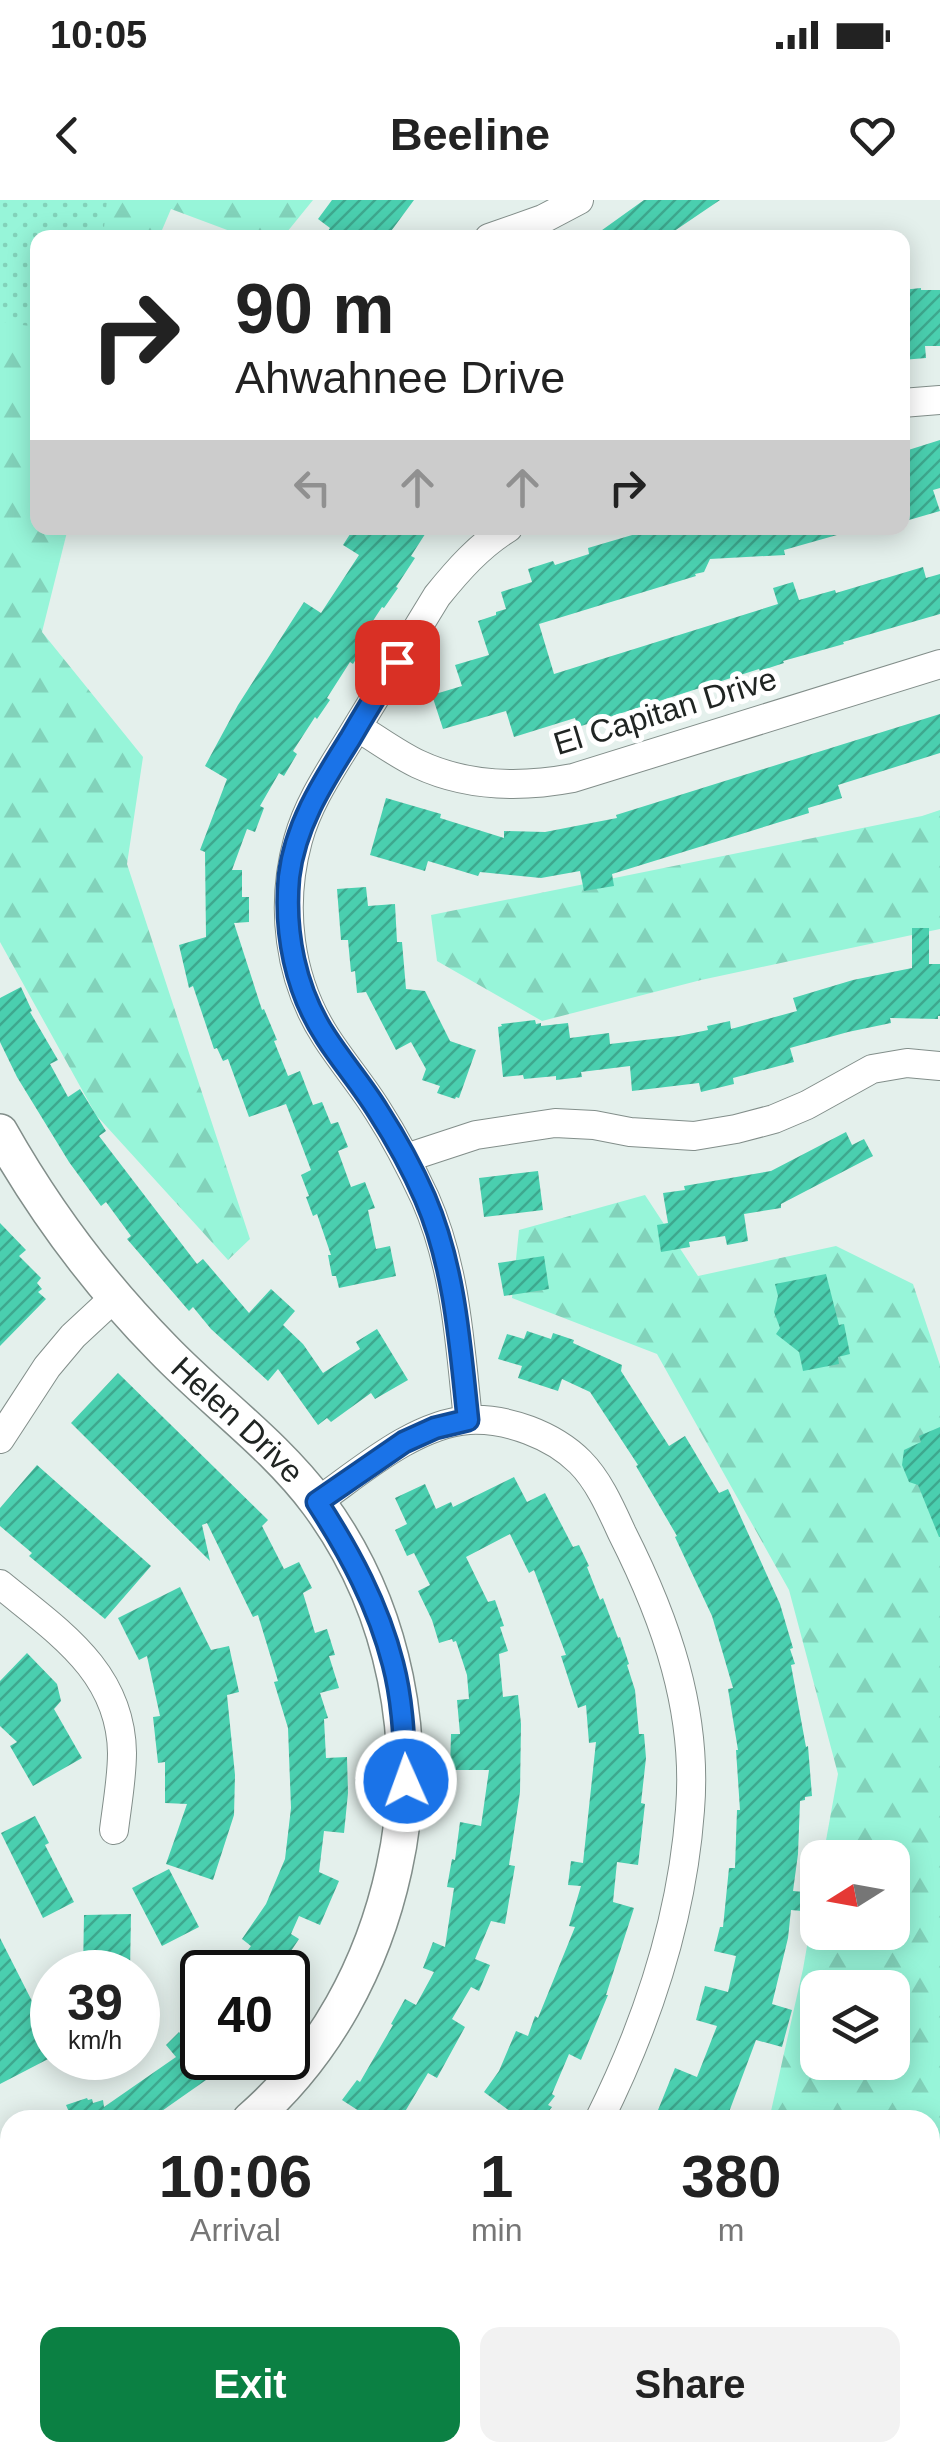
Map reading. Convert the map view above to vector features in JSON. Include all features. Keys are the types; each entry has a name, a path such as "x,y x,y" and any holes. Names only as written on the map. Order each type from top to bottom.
{"street":[{"path":"512,230 578,200"},
{"path":"910,402 940,400"},
{"path":"468,1420 456,1313 446,1264 426,1202 378,1110 324,1034 306,1000 294,962 288,922 290,876 313,799 437,596 461,566 496,535"},
{"name":"El Capitan Drive","path":"357,727 416,763 455,778 499,785 536,784 572,778 940,664"},
{"path":"406,1158 476,1135 555,1123 661,1135 694,1136 736,1130 807,1105 872,1070 908,1063 940,1066"},
{"name":"Helen Drive","path":"0,1132 50,1209 116,1296 161,1347 270,1450 317,1502 349,1552 375,1608 394,1665 404,1726 406,1781 401,1840 389,1895 372,1948 350,1994 293,2076 260,2110"},
{"path":"0,1439 73,1336 116,1296"},
{"path":"317,1502 404,1442 435,1428 468,1420 509,1424 547,1438 580,1462 603,1494 640,1568 660,1614 686,1705 690,1808 674,1921 658,1980 640,2034 603,2110"},
{"path":"0,1584 78,1648 103,1682 118,1717 122,1753 114,1830"}],"green space":[{"path":"0,200 313,200 289,230 227,230 171,209 162,230 30,230 30,535 66,535 42,632 143,757 127,864 250,1239 228,1260 96,1115 0,942"},
{"path":"0,200 107,200 104,230 30,230 30,326 0,322"},
{"path":"940,810 940,929 701,980 542,1021 437,961 431,915"},
{"path":"645,1195 698,1276 836,1246 913,1284 940,1365 940,2110 771,2110 800,1982 800,2080 910,2080 910,1970 803,1970 806,1950 910,1950 910,1840 826,1840 838,1774 789,1590 657,1354 512,1298 519,1230"}],"building":[{"path":"332,200 414,200 392,230 329,230 318,219"},
{"path":"644,200 720,200 676,230 602,230"},
{"path":"910,289 940,290 940,346 925,346 926,358 910,359"},
{"path":"940,440 940,488 933,490 940,511 910,520 910,449"},
{"path":"349,535 424,535 398,588 361,639 366,643 293,751 297,754 284,776 279,773 260,806 264,808 255,832 247,829 232,870 242,870 242,897 249,897 249,922 234,923 288,1076 300,1071 313,1105 322,1102 331,1124 338,1122 348,1147 338,1151 351,1187 365,1182 375,1208 368,1210 376,1249 390,1246 396,1276 339,1288 336,1276 332,1276 331,1255 317,1214 313,1216 306,1197 309,1196 301,1175 311,1170 286,1104 249,1117 228,1059 223,1061 214,1049 193,986 189,988 179,945 206,937 205,852 200,850 227,779 205,766 238,705 304,602 321,613 359,555 343,545"},
{"path":"632,535 837,535 784,550 785,555 710,559 704,572 696,576 539,624 554,674 778,604 773,588 793,582 799,600 923,567 926,578 940,574 940,614 578,727 575,718 514,737 506,711 443,729 432,695 462,686 455,665 489,655 478,621 506,609 501,592 532,582 528,569 589,554 588,548"},
{"path":"940,714 940,753 838,785 842,798 808,808 809,813 612,874 614,886 584,891 580,871 541,878 480,872 478,876 428,861 425,871 370,855 386,798 504,838 504,831 545,832 617,818 616,815"},
{"path":"366,887 368,906 395,904 406,989 425,991 450,1041 476,1050 459,1098 437,1093 440,1086 422,1080 426,1069 411,1042 396,1050 366,992 357,993 348,940 341,940 337,889"},
{"path":"912,928 929,928 929,964 940,964 938,1019 890,1018 891,1023 790,1048 794,1062 733,1078 734,1084 701,1092 699,1083 632,1091 630,1066 581,1072 582,1077 556,1080 556,1076 503,1077 498,1027 501,1024 535,1020 541,1026 568,1023 570,1038 609,1033 610,1044 679,1036 730,1021 731,1029 797,1011 793,998 912,968"},
{"path":"21,987 30,1012 58,1060 50,1064 68,1097 80,1089 106,1131 99,1136 197,1264 203,1259 249,1313 271,1289 295,1311 283,1325 303,1344 323,1373 360,1349 356,1342 377,1329 408,1380 375,1399 371,1393 331,1422 327,1418 318,1425 278,1369 268,1381 211,1329 193,1307 189,1311 127,1239 131,1236 106,1202 101,1206 17,1077 0,1042 0,998"},
{"path":"846,1132 852,1145 864,1139 873,1156 781,1204 781,1208 744,1214 748,1241 727,1245 725,1236 661,1252 657,1225 668,1223 663,1193 771,1171"},
{"path":"538,1171 543,1210 484,1217 479,1178"},
{"path":"0,1223 26,1250 19,1256 41,1278 37,1283 42,1289 38,1292 46,1299 0,1346"},
{"path":"544,1256 549,1289 504,1296 498,1263"},
{"path":"826,1274 850,1354 838,1357 839,1364 803,1371 799,1352 776,1334 780,1328 774,1312 778,1296 775,1284"},
{"path":"527,1331 551,1339 553,1333 622,1365 621,1371 669,1446 685,1436 719,1493 728,1489 780,1604 793,1648 790,1649 795,1664 791,1665 808,1746 812,1796 800,1801 793,1891 800,1892 800,1911 791,1910 772,2004 792,2010 782,2047 756,2040 730,2110 658,2110 675,2068 697,2077 717,2026 696,2020 705,1986 728,1992 736,1956 714,1951 723,1927 729,1868 735,1868 740,1810 738,1750 728,1689 733,1688 712,1616 677,1536 638,1465 590,1392 562,1379 558,1391 518,1378 522,1366 498,1359 507,1334 524,1339"},
{"path":"118,1373 268,1520 262,1526 284,1569 299,1562 312,1588 303,1593 315,1633 327,1629 335,1655 329,1656 339,1688 320,1693 328,1718 324,1719 326,1758 347,1757 348,1793 344,1833 324,1831 319,1872 339,1881 320,1925 299,1916 291,1934 299,1939 292,1950 248,1950 251,1946 242,1939 266,1904 285,1859 291,1808 288,1728 258,1615 253,1617 207,1523 202,1525 210,1561 71,1423"},
{"path":"940,1427 939,1537 918,1485 909,1482 902,1465 904,1450 921,1442 919,1436"},
{"path":"37,1465 151,1566 105,1619 29,1556 32,1553 0,1526 0,1508"},
{"path":"514,1477 527,1502 545,1493 573,1547 579,1545 600,1600 603,1598 620,1637 635,1690 639,1734 644,1734 646,1758 641,1803 645,1804 638,1865 617,1862 613,1902 634,1908 608,1995 581,2060 569,2054 552,2094 555,2096 548,2105 552,2107 550,2110 508,2110 484,2092 499,2071 516,2031 528,2036 535,2016 538,2018 575,1927 569,1926 581,1886 568,1885 571,1861 583,1863 596,1742 589,1743 586,1705 578,1708 561,1656 566,1655 534,1570 529,1573 510,1534 466,1557 488,1602 495,1600 504,1626 500,1627 508,1651 499,1654 503,1697 518,1695 520,1792 509,1865 515,1866 505,1924 491,1921 475,1959 490,1965 479,1991 471,1987 452,2019 465,2027 437,2078 428,2073 406,2110 357,2110 342,2100 357,2080 360,2082 405,1999 416,2005 434,1972 423,1968 433,1942 445,1947 454,1888 447,1887 460,1822 481,1826 489,1770 450,1770 451,1734 460,1734 457,1700 469,1699 467,1675 456,1641 439,1643 418,1591 430,1585 414,1553 407,1556 395,1530 407,1524 395,1498 425,1484 436,1509 451,1502 453,1507"},
{"path":"180,1587 211,1650 229,1646 239,1692 227,1695 235,1775 234,1815 213,1880 166,1864 187,1804 165,1803 165,1762 158,1763 153,1717 160,1716 147,1656 139,1660 118,1618"},
{"path":"27,1653 57,1684 61,1701 54,1709 82,1758 33,1786 10,1746 17,1742 0,1726 0,1681"},
{"path":"35,1816 74,1902 43,1918 1,1833"},
{"path":"169,1869 199,1927 162,1946 132,1888"},
{"path":"131,1914 130,1950 83,1950 84,1915"},
{"path":"0,1938 30,1997 30,2068 0,2084"},
{"path":"179,2032 180,2080 206,2080 163,2110 68,2110 66,2105 87,2098 93,2103 103,2100 104,2107 143,2080 160,2080 160,2068 176,2057 166,2045"}],"route":[{"path":"397,662 313,799 290,876 288,922 294,962 306,1000 406,1158 443,1248 454,1296 468,1420 435,1428 404,1442 317,1502 349,1552 375,1608 394,1665 404,1726 406,1781"}]}
